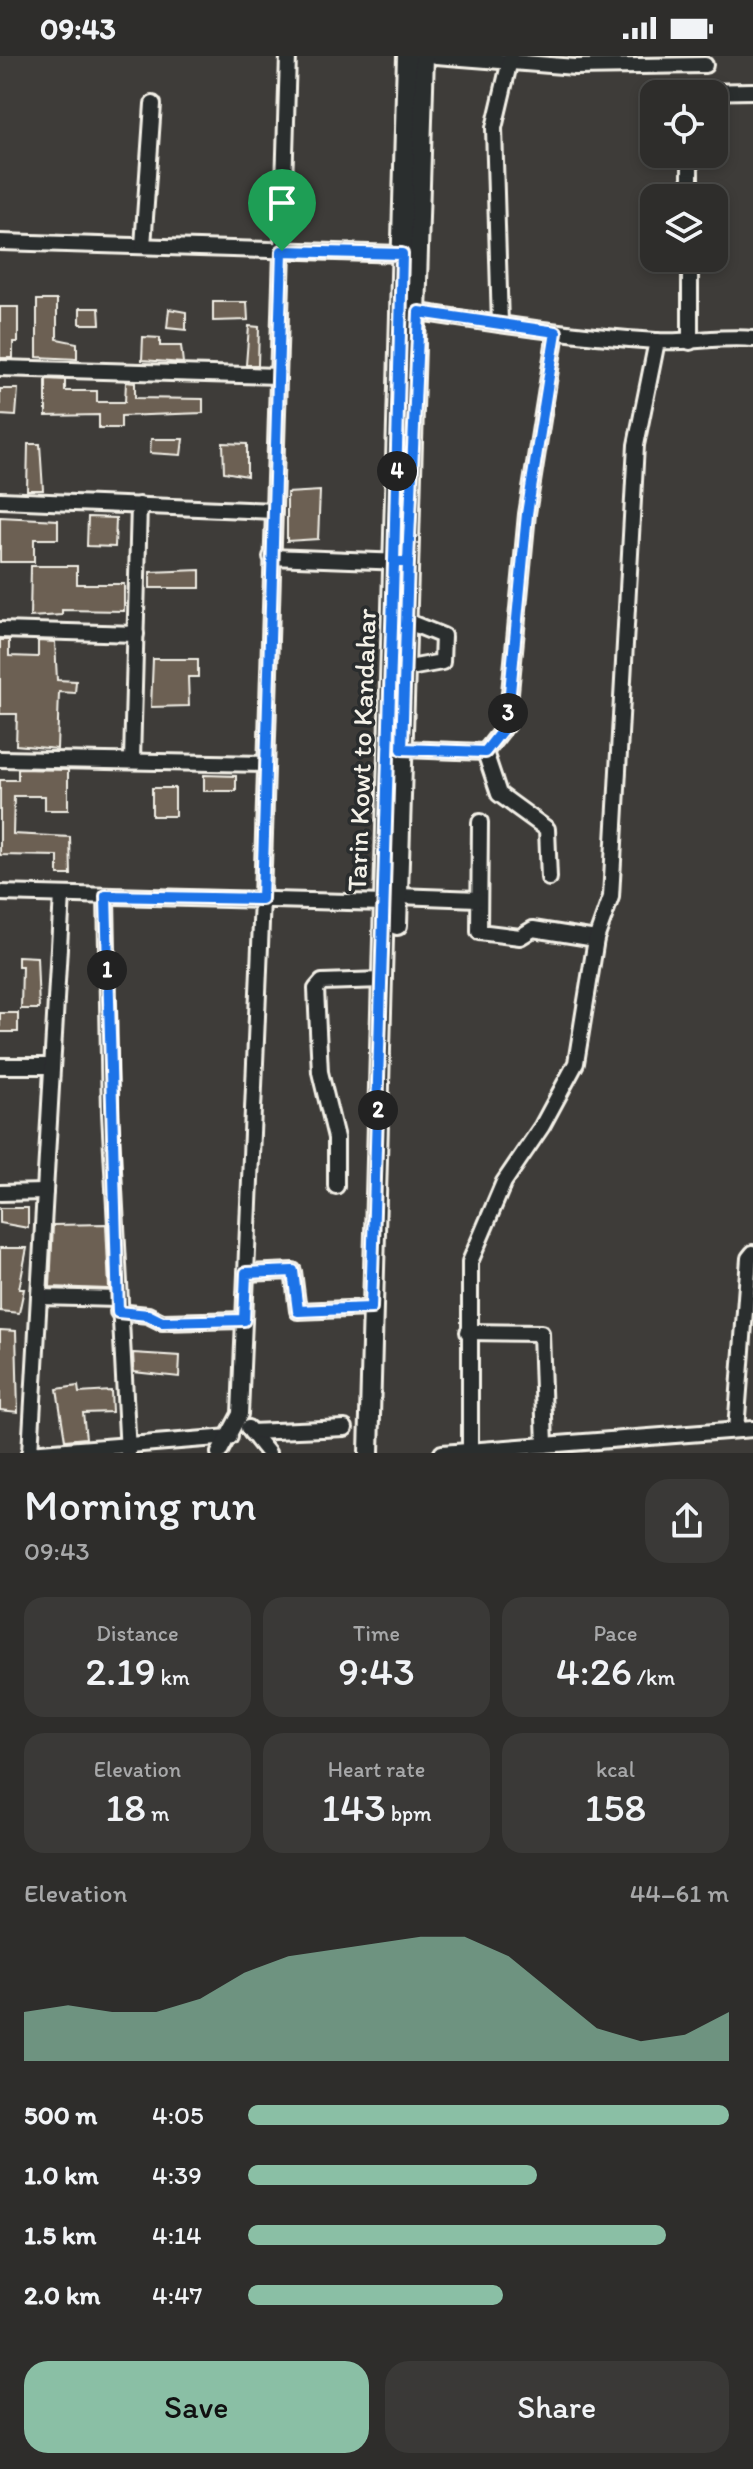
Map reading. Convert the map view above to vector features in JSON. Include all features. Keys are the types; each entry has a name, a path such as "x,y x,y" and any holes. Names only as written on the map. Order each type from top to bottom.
{"main road":[{"name":"Tarin Kowt to Kandahar","path":"370,1450 379,1425 401,562 402,254 407,56"},
{"name":"Tarin Kowt to Kandahar","path":"370,1450 371,1308 382,980 402,749 406,621 401,562 419,312 424,56"}],"street":[{"path":"219,1453 240,1414 262,899 288,56"},
{"path":"436,56 510,58 575,67 707,61 700,80"},
{"path":"500,324 494,128 510,58"},
{"path":"728,92 753,91"},
{"path":"143,246 153,104"},
{"path":"0,242 402,254"},
{"path":"690,272 690,342"},
{"path":"419,312 556,332 657,341 690,342 728,337 753,339"},
{"path":"485,752 507,724 527,514 556,332"},
{"path":"470,1451 470,1262 504,1182 542,1126 576,1063 596,939 611,897 636,445 657,341"},
{"path":"0,368 278,376"},
{"path":"0,500 274,511"},
{"path":"132,760 139,505"},
{"path":"271,557 401,562"},
{"path":"404,669 442,662 443,636 406,621"},
{"path":"0,630 136,634"},
{"path":"402,749 485,752"},
{"path":"485,752 499,794 547,829 549,878"},
{"path":"0,759 266,764"},
{"path":"480,822 478,929 482,933 520,937 533,929 596,939"},
{"path":"0,893 262,899 478,899"},
{"path":"62,895 30,1453 128,1448 230,1437"},
{"path":"106,896 110,1113 128,1448"},
{"path":"336,1186 336,1138 320,1072 316,989 322,982 382,980"},
{"path":"0,1066 52,1066"},
{"path":"0,1193 45,1192"},
{"path":"736,1430 749,1258 753,1253"},
{"path":"246,1273 293,1271 298,1311 371,1308"},
{"path":"39,1297 118,1306 162,1322 244,1320"},
{"path":"468,1332 541,1333 545,1445"},
{"path":"240,1414 268,1453"},
{"path":"251,1432 345,1428"},
{"path":"442,1453 753,1429"}],"building":[{"path":"37,300 57,300 57,339 77,343 77,359 37,357"},
{"path":"213,302 247,302 248,320 213,321"},
{"path":"0,307 18,307 18,342 13,342 13,358 0,358"},
{"path":"80,308 99,308 100,324 80,324"},
{"path":"169,309 186,312 186,330 167,328"},
{"path":"249,326 259,327 258,365 246,365"},
{"path":"143,337 160,338 160,346 181,346 183,363 142,360"},
{"path":"46,379 65,380 65,391 97,391 97,402 125,402 126,382 135,383 135,398 203,399 203,413 121,416 121,428 99,428 99,415 46,416"},
{"path":"0,389 18,389 16,416 0,415"},
{"path":"151,439 183,439 181,455 150,453"},
{"path":"223,443 247,444 247,476 224,472"},
{"path":"28,444 40,444 43,490 27,490"},
{"path":"320,491 318,539 287,541 287,493"},
{"path":"0,517 58,520 58,539 34,539 34,562 0,562"},
{"path":"88,517 116,518 115,547 87,546"},
{"path":"31,566 77,566 77,584 124,584 124,611 62,610 62,615 30,617"},
{"path":"200,570 200,588 150,588 150,572"},
{"path":"0,640 9,640 9,656 38,657 38,641 55,642 57,680 76,681 75,693 59,692 57,749 16,745 17,714 0,714"},
{"path":"153,659 198,659 198,677 188,677 189,706 151,707"},
{"path":"18,769 68,770 68,810 45,810 45,796 14,796 13,834 70,837 71,875 58,875 58,856 0,855 0,780 18,780"},
{"path":"204,775 236,776 236,791 204,791"},
{"path":"152,788 175,788 175,816 152,816"},
{"path":"18,956 37,957 39,1009 21,1009 22,966 18,966"},
{"path":"0,1013 18,1013 18,1032 0,1032"},
{"path":"0,1208 28,1208 28,1228 0,1223"},
{"path":"106,1224 109,1289 50,1287 53,1225"},
{"path":"0,1248 27,1248 19,1289 24,1289 19,1313 0,1311"},
{"path":"0,1330 16,1331 18,1412 0,1410"},
{"path":"133,1353 180,1356 179,1377 134,1372"},
{"path":"78,1386 79,1393 111,1391 112,1412 83,1413 86,1438 65,1440 57,1389"}],"route":[{"path":"282,251 262,899 106,896 118,1312 148,1315 162,1322 244,1320 246,1273 293,1271 295,1308 298,1311 371,1308 394,562 408,562 402,749 485,752 507,724 527,514 556,332 419,312 408,562 394,562 402,254 282,251"}]}
